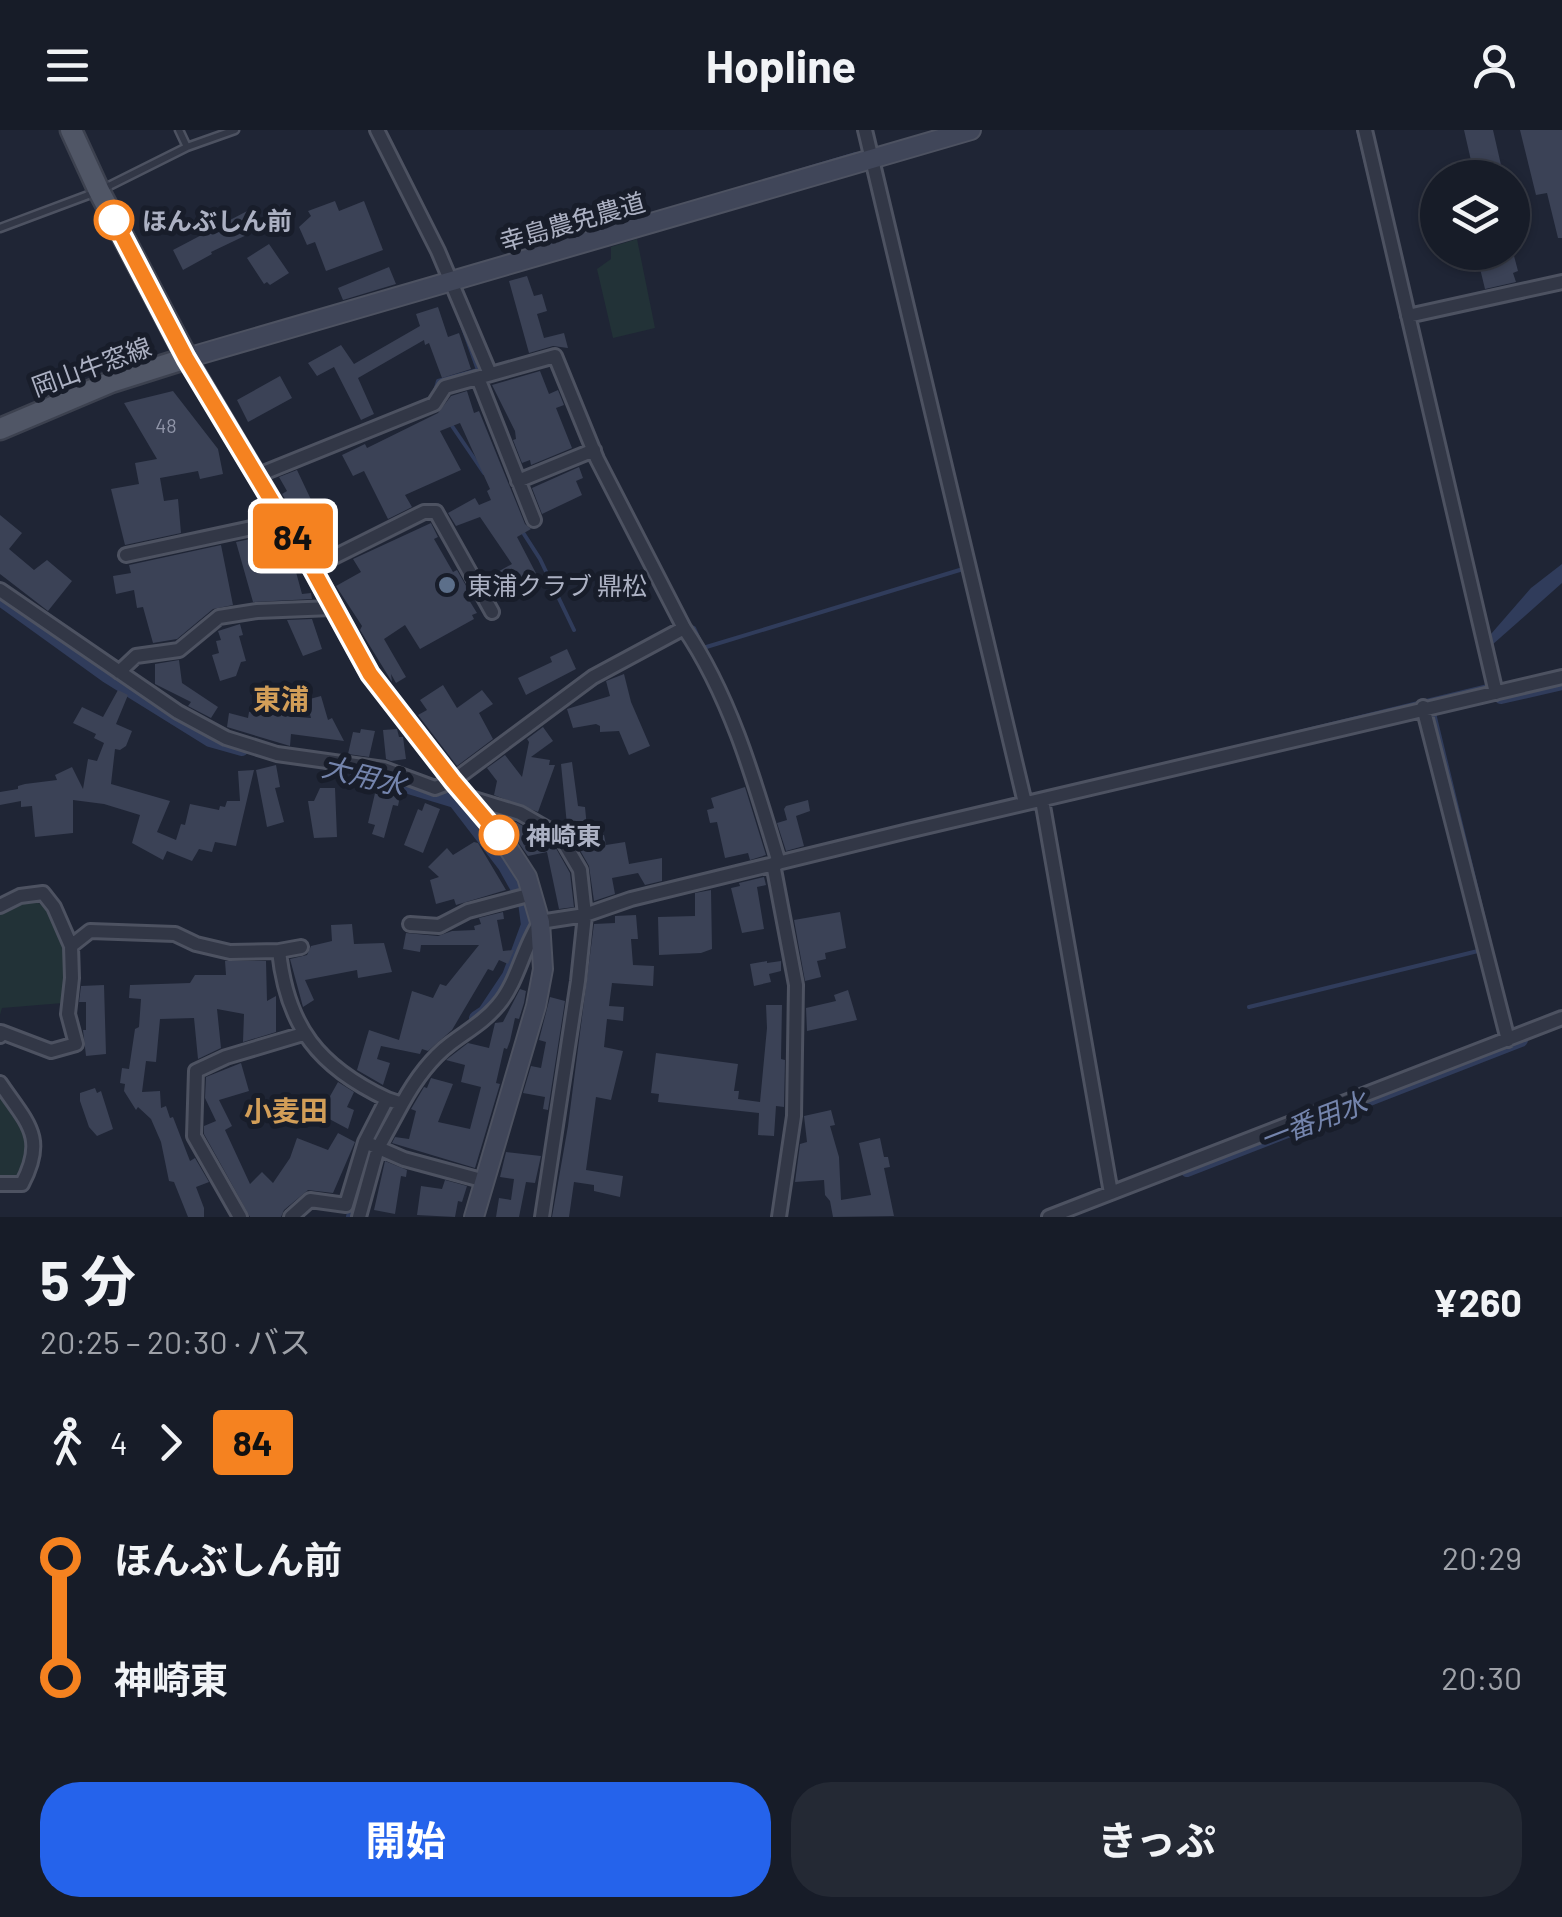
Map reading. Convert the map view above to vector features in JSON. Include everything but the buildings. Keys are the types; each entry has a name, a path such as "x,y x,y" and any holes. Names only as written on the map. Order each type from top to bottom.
{"main road":[{"name":"岡山牛窓線","path":"0,429 96,388 186,358 98,191 71,130"}],"street":[{"path":"377,130 452,283 534,520"},
{"path":"865,130 1024,800"},
{"name":"幸島農免農道","path":"186,358 971,130"},
{"path":"1365,130 1494,687"},
{"path":"1408,316 1562,282"},
{"path":"256,476 434,404 445,387 554,356 594,450 684,628 700,652 746,756 777,861 796,986 794,1116 779,1217"},
{"path":"186,358 312,568 370,674 501,837 527,876 525,896 540,922 544,969 474,1217"},
{"path":"518,480 594,450"},
{"path":"312,568 424,512 436,512 492,612"},
{"path":"126,555 284,522"},
{"path":"0,590 178,712 226,738 276,754 384,769 435,788 453,781 593,677 684,628"},
{"path":"119,672 136,656 180,650 219,617 332,608"},
{"path":"291,1217 310,1200 355,1208 372,1145 395,1102 447,1046 483,1022 502,1002 540,922 1494,687 1562,677"},
{"path":"1424,707 1508,1040"},
{"path":"467,797 520,813 560,836 580,870 584,914 568,1058 542,1217"},
{"path":"1042,800 1111,1193"},
{"path":"0,906 20,896 42,894 54,907 70,946 68,1014 76,1044 51,1051 1,1032 0,1036"},
{"path":"410,924 438,926 468,911 525,896"},
{"path":"70,946 90,931 175,934 230,952 301,947"},
{"path":"279,951 282,979 303,1034 348,1080 395,1102"},
{"path":"1049,1217 1562,1018"},
{"path":"240,1217 194,1136 196,1071 226,1057 303,1034"},
{"path":"0,1084 31,1128 34,1161 22,1184 0,1184"},
{"path":"372,1145 404,1159 485,1181"}],"lane":[{"path":"179,130 187,147"},
{"path":"0,228 98,191 187,147 234,130"}],"shaded area":[{"path":"637,239 655,328 613,338 597,269 611,259 611,247"},
{"path":"21,903 38,903 52,911 66,962 63,1003 2,1008 0,1015 0,914"},
{"path":"0,1096 28,1141 22,1171 11,1179 0,1179"}],"water":[{"path":"1562,564 1562,583 1492,645 1491,634 1531,588"}],"waterway":[{"path":"1358,130 1371,184"},
{"path":"745,187 856,154"},
{"path":"435,391 438,381 478,370 457,311"},
{"path":"450,423 484,473"},
{"path":"522,531 574,630"},
{"path":"687,625 694,628 703,648 963,569"},
{"name":"大用水","path":"0,599 107,676 210,740 242,749"},
{"path":"1501,697 1562,683"},
{"path":"1200,756 1492,685"},
{"path":"1433,709 1491,948"},
{"name":"大用水","path":"356,771 455,801 505,866 525,902 528,925 509,976 485,1012 476,1018"},
{"path":"1249,1007 1482,950"},
{"name":"一番用水","path":"1187,1170 1521,1040"},
{"path":"562,1128 574,1049"},
{"name":"大用水","path":"353,1217 377,1137"}],"bus line":[{"name":"84","path":"114,220 186,358 312,568 370,674 499,835"}],"place":[{"name":"ほんぶしん前","path":"114,220"},
{"name":"東浦クラブ 鼎松","path":"447,585"},
{"name":"神崎東","path":"499,835"}],"district":[{"name":"東浦","path":"281,698"},
{"name":"小麦田","path":"286,1110"}]}
